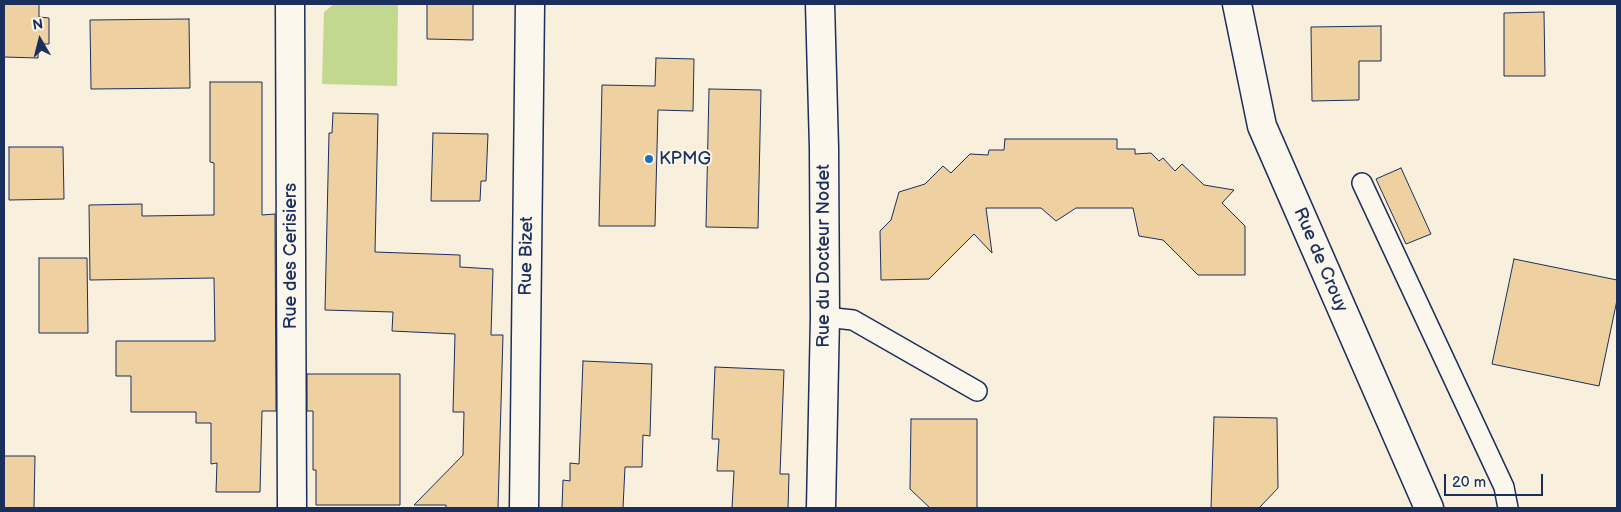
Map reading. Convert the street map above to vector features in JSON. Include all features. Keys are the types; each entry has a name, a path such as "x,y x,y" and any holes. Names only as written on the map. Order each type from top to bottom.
{"street":[{"name":"Rue des Cerisiers","path":"290,4 292,508"},
{"name":"Rue Bizet","path":"524,508 530,4"},
{"name":"Rue du Docteur Nodet","path":"820,4 824,148 825,317 821,508"},
{"name":"Rue de Crouy","path":"1237,4 1262,126 1428,508"}],"lane":[{"path":"1362,183 1504,487 1508,508"},
{"path":"825,317 853,320 977,391"}],"green space":[{"path":"334,4 398,4 397,86 322,84 324,12"}],"building":[{"path":"4,4 39,4 39,17 49,18 49,44 38,44 38,58 4,57"},
{"path":"427,4 473,4 473,40 427,39"},
{"path":"1544,12 1545,76 1504,76 1504,13"},
{"path":"189,19 190,88 91,89 90,20"},
{"path":"1381,26 1381,61 1359,61 1359,100 1312,101 1311,27"},
{"path":"656,58 694,59 693,111 658,110 655,226 599,226 602,85 655,86"},
{"path":"210,82 262,82 262,215 275,214 276,411 262,411 260,492 216,492 217,463 211,464 211,423 196,423 196,412 131,412 131,376 116,376 116,341 215,341 214,278 90,280 89,205 142,204 142,216 214,215 214,163 210,162"},
{"path":"709,89 761,90 758,228 706,227"},
{"path":"333,113 378,114 375,252 460,255 460,267 493,269 491,335 503,335 498,508 446,508 446,505 414,505 463,455 464,412 453,412 455,334 392,331 393,312 325,310 329,133 332,133"},
{"path":"433,133 488,134 486,181 481,181 480,201 431,201"},
{"path":"1005,139 1117,139 1117,149 1135,149 1135,154 1151,153 1159,161 1163,158 1175,171 1182,164 1204,185 1234,190 1222,203 1245,226 1245,275 1198,275 1163,240 1139,236 1133,208 1076,208 1056,221 1041,208 986,208 992,253 974,234 929,279 881,280 880,231 891,220 899,192 925,184 943,166 951,173 970,154 988,155 989,150 1004,150"},
{"path":"9,147 63,147 64,199 9,200"},
{"path":"1401,168 1431,234 1406,244 1376,179"},
{"path":"39,258 87,258 88,333 39,333"},
{"path":"1514,259 1617,280 1617,300 1599,386 1492,364"},
{"path":"583,361 652,364 650,436 643,435 642,467 625,467 623,508 562,508 563,480 570,481 570,463 579,464"},
{"path":"715,367 784,370 780,474 789,474 788,508 732,508 734,471 717,471 719,439 712,439"},
{"path":"307,374 400,374 400,505 316,505 316,470 313,470 313,411 307,411"},
{"path":"1214,417 1277,418 1278,488 1259,508 1211,508"},
{"path":"911,419 977,419 977,508 930,508 910,489"},
{"path":"4,456 35,456 34,508 4,508"}],"place":[{"name":"KPMG","path":"649,159"}]}
